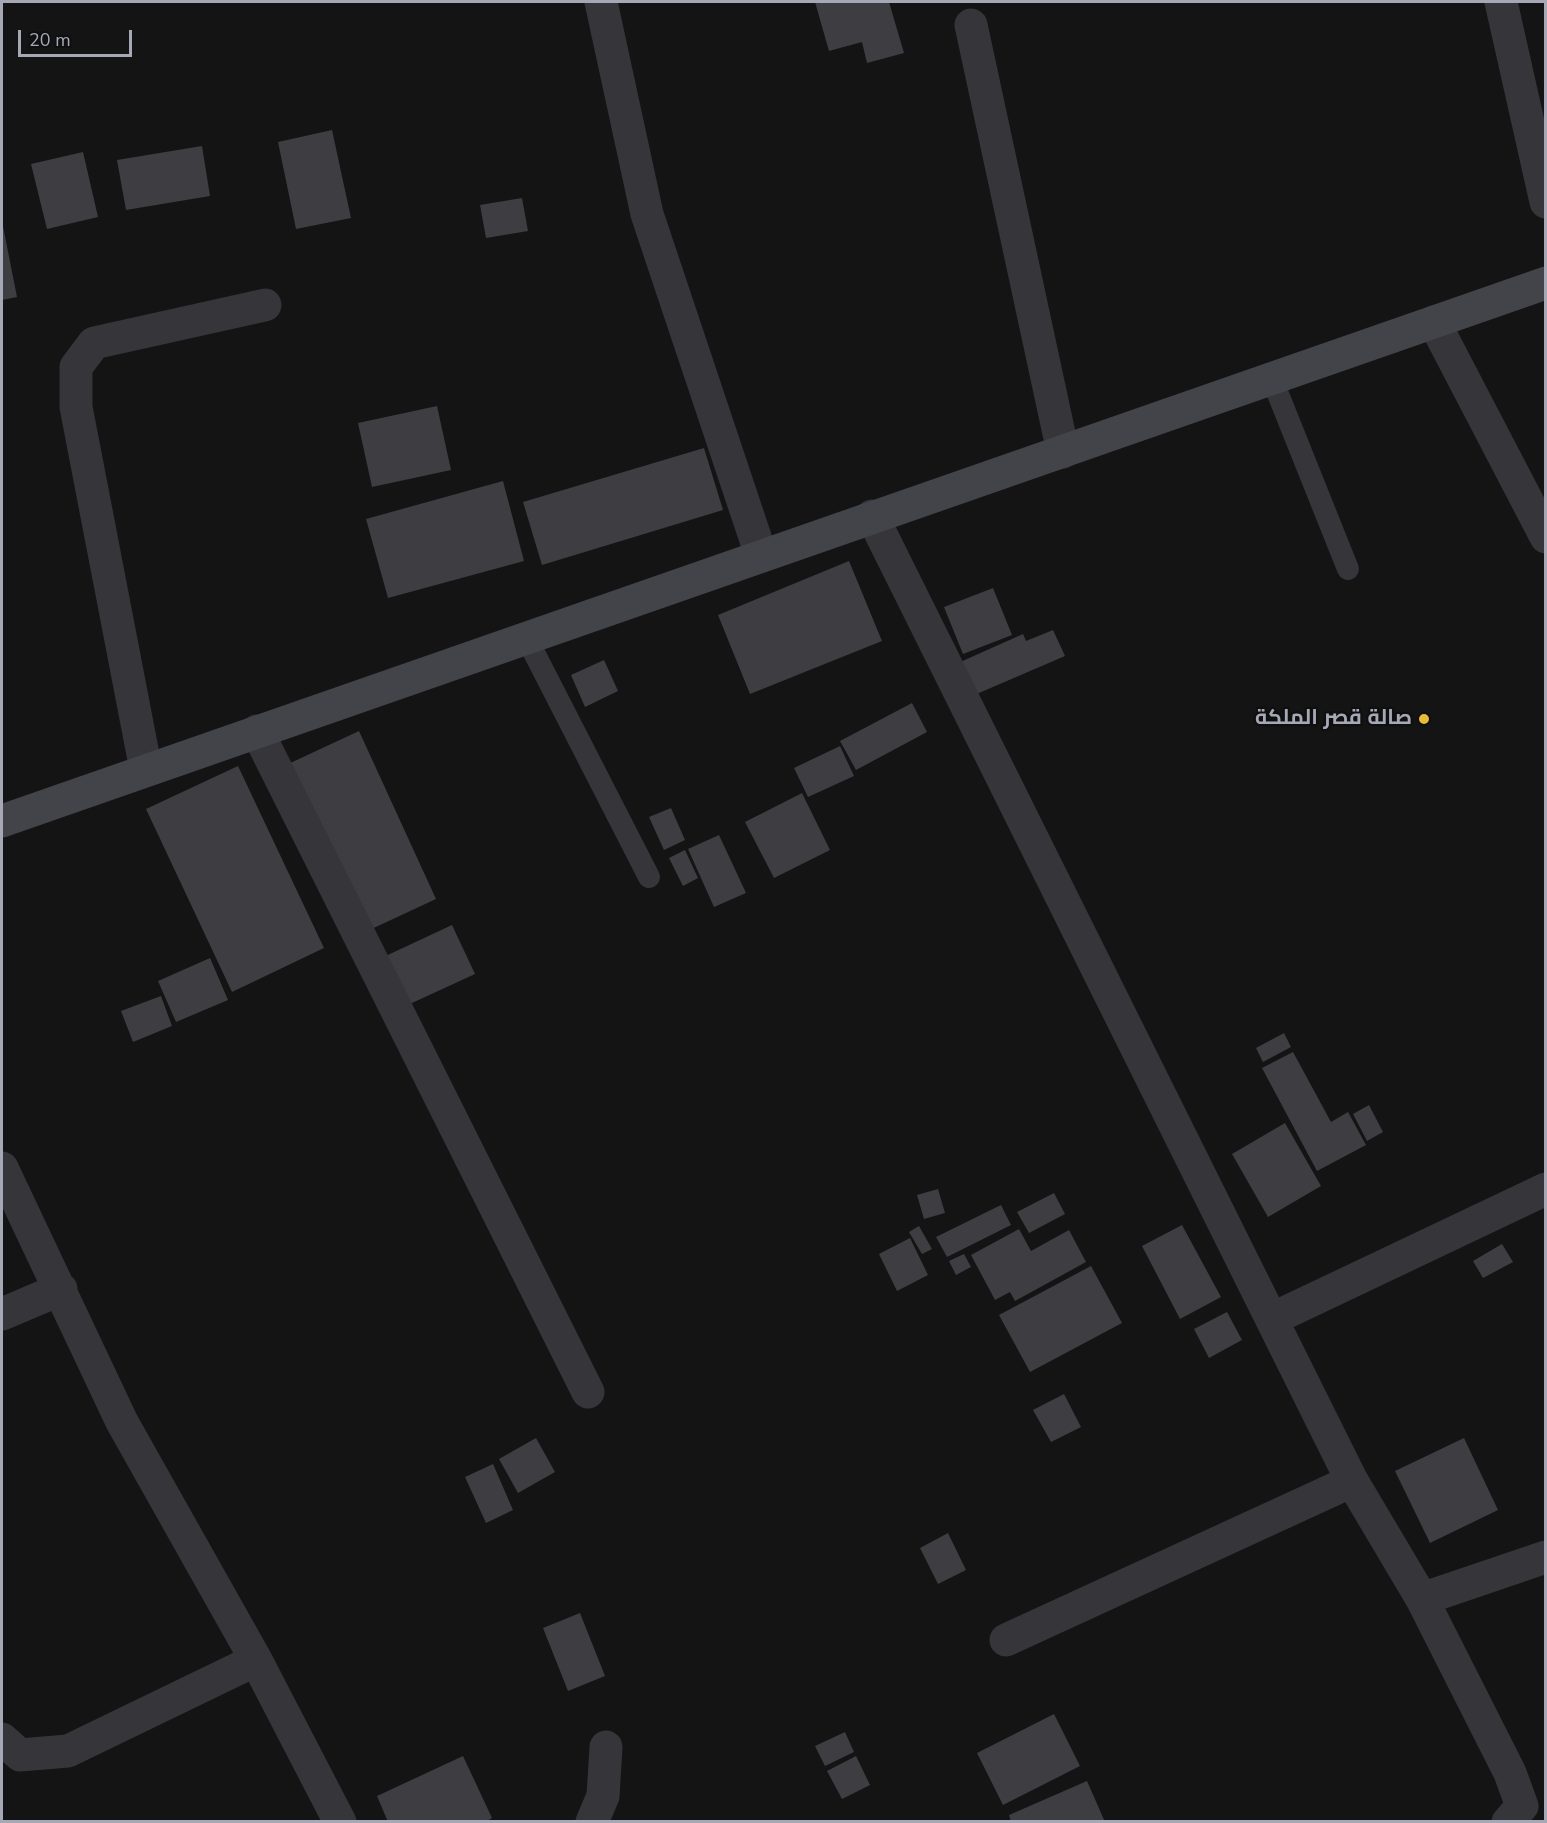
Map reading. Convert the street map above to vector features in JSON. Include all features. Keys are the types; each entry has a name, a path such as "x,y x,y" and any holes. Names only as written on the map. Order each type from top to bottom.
{"main road":[{"path":"2,821 1545,283"}],"street":[{"path":"601,2 646,214 761,555"},
{"path":"1501,2 1545,202"},
{"path":"971,25 1063,452"},
{"path":"146,770 76,407 76,367 94,343 265,305"},
{"path":"1434,322 1545,537"},
{"path":"872,516 1352,1481 1422,1599 1510,1773 1520,1816"},
{"path":"257,731 588,1392"},
{"path":"2,1168 122,1422 256,1660 340,1821"},
{"path":"1272,1319 1545,1189"},
{"path":"2,1314 61,1289"},
{"path":"1006,1640 1352,1481"},
{"path":"1422,1599 1545,1557"},
{"path":"2,1739 20,1755 68,1751 256,1660"},
{"path":"592,1821 603,1796 606,1747"}],"lane":[{"path":"1272,379 1348,569"},
{"path":"526,637 649,877"}],"building":[{"path":"815,2 889,2 904,53 867,63 862,42 829,51"},
{"path":"332,130 351,218 296,229 278,142"},
{"path":"202,146 210,196 126,210 117,160"},
{"path":"83,152 98,217 47,229 31,164"},
{"path":"522,198 528,231 486,238 480,205"},
{"path":"2,221 17,297 2,300"},
{"path":"437,406 451,470 372,487 358,423"},
{"path":"704,448 723,510 542,565 523,502"},
{"path":"503,481 524,561 388,598 366,519"},
{"path":"849,561 882,641 750,694 718,615"},
{"path":"993,588 1012,635 963,654 944,607"},
{"path":"1053,630 1065,656 972,696 958,663 1023,634 1026,641"},
{"path":"604,660 618,691 585,707 571,675"},
{"path":"912,703 927,732 856,770 840,741"},
{"path":"359,731 436,899 363,933 286,765"},
{"path":"840,746 854,776 808,797 794,768"},
{"path":"238,766 324,948 232,992 146,809"},
{"path":"802,793 830,850 774,878 745,822"},
{"path":"671,808 685,840 664,850 649,817"},
{"path":"719,835 746,893 714,907 688,849"},
{"path":"685,850 698,878 683,886 669,858"},
{"path":"452,925 475,974 399,1009 377,960"},
{"path":"210,958 228,1000 176,1022 158,981"},
{"path":"161,996 172,1026 133,1042 121,1011"},
{"path":"1284,1033 1291,1047 1263,1062 1256,1048"},
{"path":"1293,1052 1331,1122 1348,1112 1366,1145 1317,1171 1262,1068"},
{"path":"1369,1105 1383,1132 1367,1141 1353,1114"},
{"path":"1285,1123 1321,1186 1268,1217 1232,1154"},
{"path":"938,1189 945,1213 924,1219 917,1195"},
{"path":"1054,1193 1065,1214 1029,1233 1017,1212"},
{"path":"1001,1205 1011,1225 947,1257 936,1237"},
{"path":"1182,1225 1221,1297 1180,1319 1142,1246"},
{"path":"919,1226 932,1249 922,1254 909,1232"},
{"path":"1019,1229 1031,1251 1069,1230 1086,1262 1015,1301 1010,1292 995,1300 971,1255"},
{"path":"910,1238 928,1275 897,1291 879,1254"},
{"path":"1502,1244 1513,1262 1483,1278 1473,1261"},
{"path":"964,1254 971,1267 956,1275 949,1261"},
{"path":"1091,1266 1122,1323 1030,1372 999,1315"},
{"path":"1227,1312 1242,1340 1209,1358 1194,1329"},
{"path":"1064,1394 1081,1427 1051,1442 1033,1410"},
{"path":"536,1438 555,1472 518,1493 499,1459"},
{"path":"1464,1438 1498,1510 1430,1543 1395,1471"},
{"path":"493,1464 513,1510 486,1523 465,1477"},
{"path":"948,1533 966,1570 938,1584 920,1548"},
{"path":"580,1613 605,1676 568,1691 543,1628"},
{"path":"1054,1714 1080,1766 1003,1805 977,1753"},
{"path":"845,1732 854,1752 825,1766 815,1746"},
{"path":"463,1756 492,1818 485,1822 388,1822 377,1796"},
{"path":"856,1756 870,1785 842,1799 827,1771"},
{"path":"1087,1781 1105,1822 1011,1822 1009,1815"}],"place":[{"name":"صالة قصر الملكة","path":"1424,719"}]}
